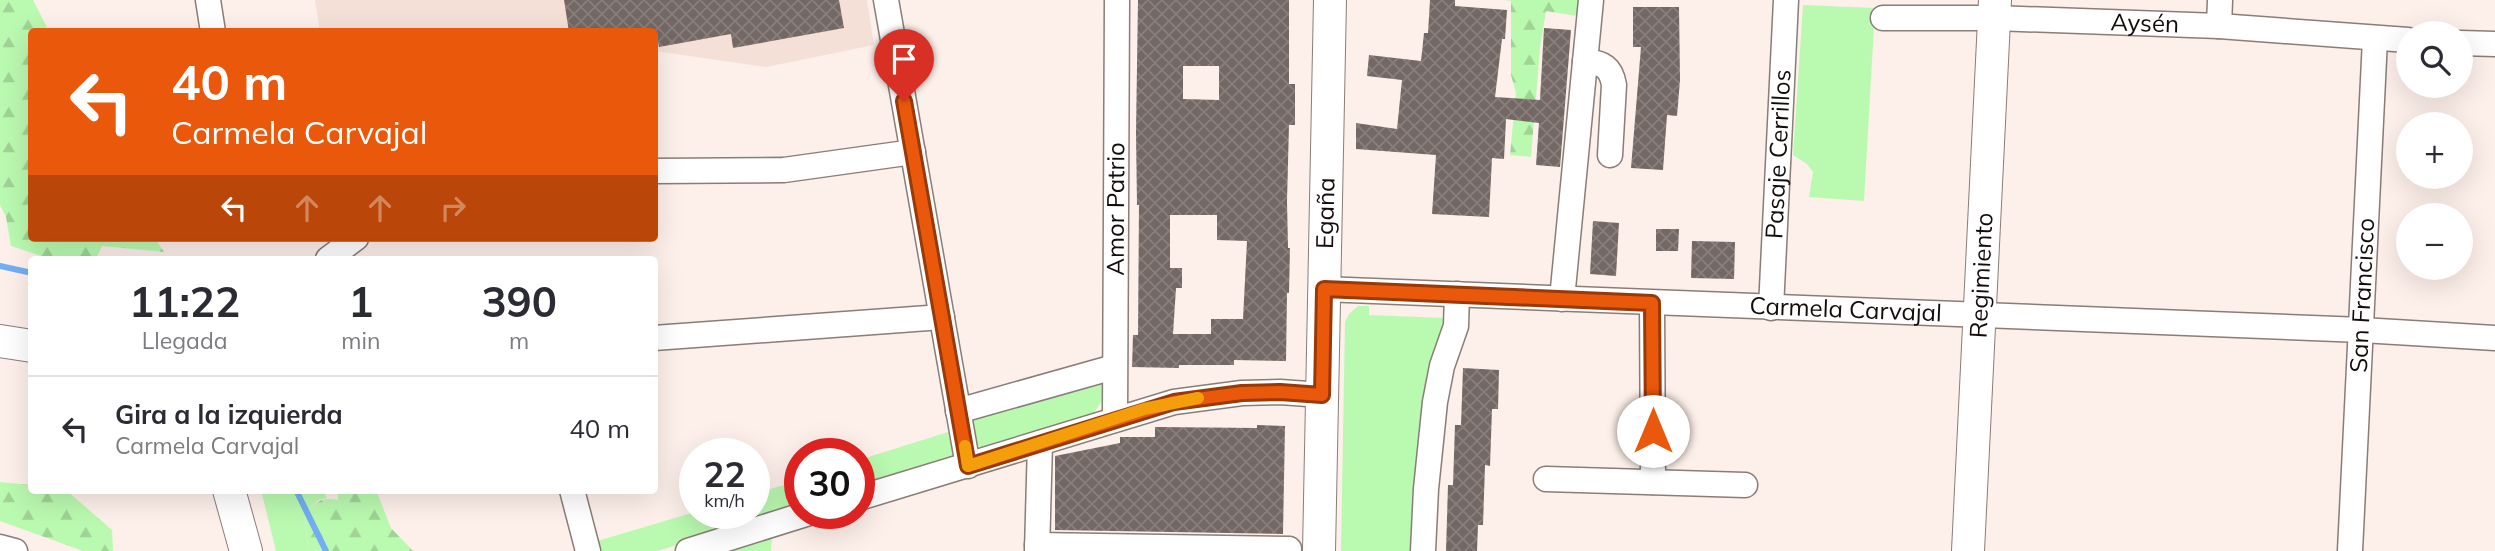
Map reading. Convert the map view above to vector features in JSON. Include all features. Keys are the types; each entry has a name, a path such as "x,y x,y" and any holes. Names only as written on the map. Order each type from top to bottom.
{"main road":[{"name":"Egaña","path":"1304,550 1322,395 1330,0"},
{"name":"Regimiento","path":"1968,551 1994,9"},
{"path":"0,341 28,345"},
{"path":"230,494 246,551"}],"street":[{"path":"208,0 212,28"},
{"path":"886,0 968,466"},
{"name":"Amor Patrio","path":"1115,419 1117,0"},
{"path":"1562,299 1591,0"},
{"name":"Pasaje Cerrillos","path":"1770,308 1786,0"},
{"path":"2220,0 2220,26"},
{"name":"Aysén","path":"1883,18 1994,9 2396,40"},
{"name":"San Francisco","path":"2350,551 2375,39"},
{"path":"2473,43 2495,44"},
{"path":"1585,61 1601,63 1612,75 1614,85 1609,155"},
{"path":"658,171 784,170 913,152"},
{"path":"332,256 351,242"},
{"name":"Carmela Carvajal","path":"1324,289 2362,330 2495,338"},
{"path":"1423,551 1434,402 1442,366 1456,326 1457,294"},
{"path":"1652,303 1653,482"},
{"path":"658,338 942,317"},
{"path":"958,411 1114,367"},
{"path":"875,493 1154,407 1204,397 1280,392 1322,395"},
{"path":"1040,443 1037,548 1304,550"},
{"path":"1546,478 1745,485"},
{"path":"573,494 588,551"},
{"path":"688,551 784,521"},
{"path":"0,547 15,551"}],"shaded area":[{"path":"315,0 867,0 874,45 766,67 658,51 658,28 320,28"}],"green space":[{"path":"0,0 33,0 47,28 28,28 28,242 158,242 164,252 102,246 97,256 42,256 11,246 6,217 0,205"},
{"path":"1505,0 1579,0 1577,16 1546,11 1540,48 1531,157 1510,155 1516,93 1511,75 1511,1"},
{"path":"1803,5 1875,8 1864,201 1809,197 1813,172 1807,164 1793,155"},
{"path":"1358,306 1369,306 1369,315 1446,318 1414,551 1341,551 1345,322"},
{"path":"1104,384 1104,398 1093,414 983,449 975,443 972,422 977,418"},
{"path":"948,432 953,454 951,459 875,484 875,455"},
{"path":"0,482 28,485 28,494 71,494 112,530 113,551 83,551 0,521"},
{"path":"784,485 784,513 770,517 770,489"},
{"path":"262,494 325,494 327,498 318,500 304,518 309,551 276,551"},
{"path":"338,494 378,494 391,528 413,551 309,551 304,518 318,502 326,499 338,500"},
{"path":"679,517 679,529 730,529 657,551 597,551 594,542"},
{"path":"772,536 771,551 726,551"}],"building":[{"path":"564,0 839,0 844,28 733,48 731,34 659,47 658,28 568,28"},
{"path":"1138,0 1289,0 1289,84 1295,84 1295,125 1289,125 1287,201 1290,248 1286,361 1234,360 1234,365 1132,367 1133,335 1138,335 1139,205 1136,132","holes":["1183,66 1219,66 1219,100 1183,99","1170,215 1217,215 1217,240 1247,241 1243,319 1211,319 1211,334 1173,334 1176,288 1182,288 1182,268 1170,268"]},
{"path":"1430,0 1455,0 1455,6 1507,10 1495,97 1540,100 1544,28 1571,30 1560,167 1536,165 1539,123 1506,119 1504,159 1492,158 1489,217 1432,214 1436,155 1356,149 1356,123 1397,129 1402,80 1367,76 1369,55 1421,61 1424,33 1428,33"},
{"path":"1633,7 1679,7 1680,80 1677,116 1667,115 1663,170 1631,168 1641,47 1633,47"},
{"path":"1593,221 1619,223 1616,276 1590,274"},
{"path":"1656,229 1679,229 1678,251 1656,251"},
{"path":"1692,241 1735,242 1734,279 1691,278"},
{"path":"1463,368 1499,370 1498,409 1492,409 1490,466 1485,465 1483,525 1478,525 1477,551 1446,551 1448,485 1453,485 1455,425 1461,425"},
{"path":"1257,425 1285,426 1283,534 1055,530 1055,456 1120,443 1120,437 1155,437 1155,427 1257,428"}],"waterway":[{"path":"0,266 28,272"},
{"path":"298,494 326,551"}],"slow traffic":[{"path":"965,446 968,466 1144,409 1198,398"}],"route":[{"path":"904,101 968,466 1144,409 1174,402 1242,393 1322,395 1324,289 1652,303 1653,431"}]}
